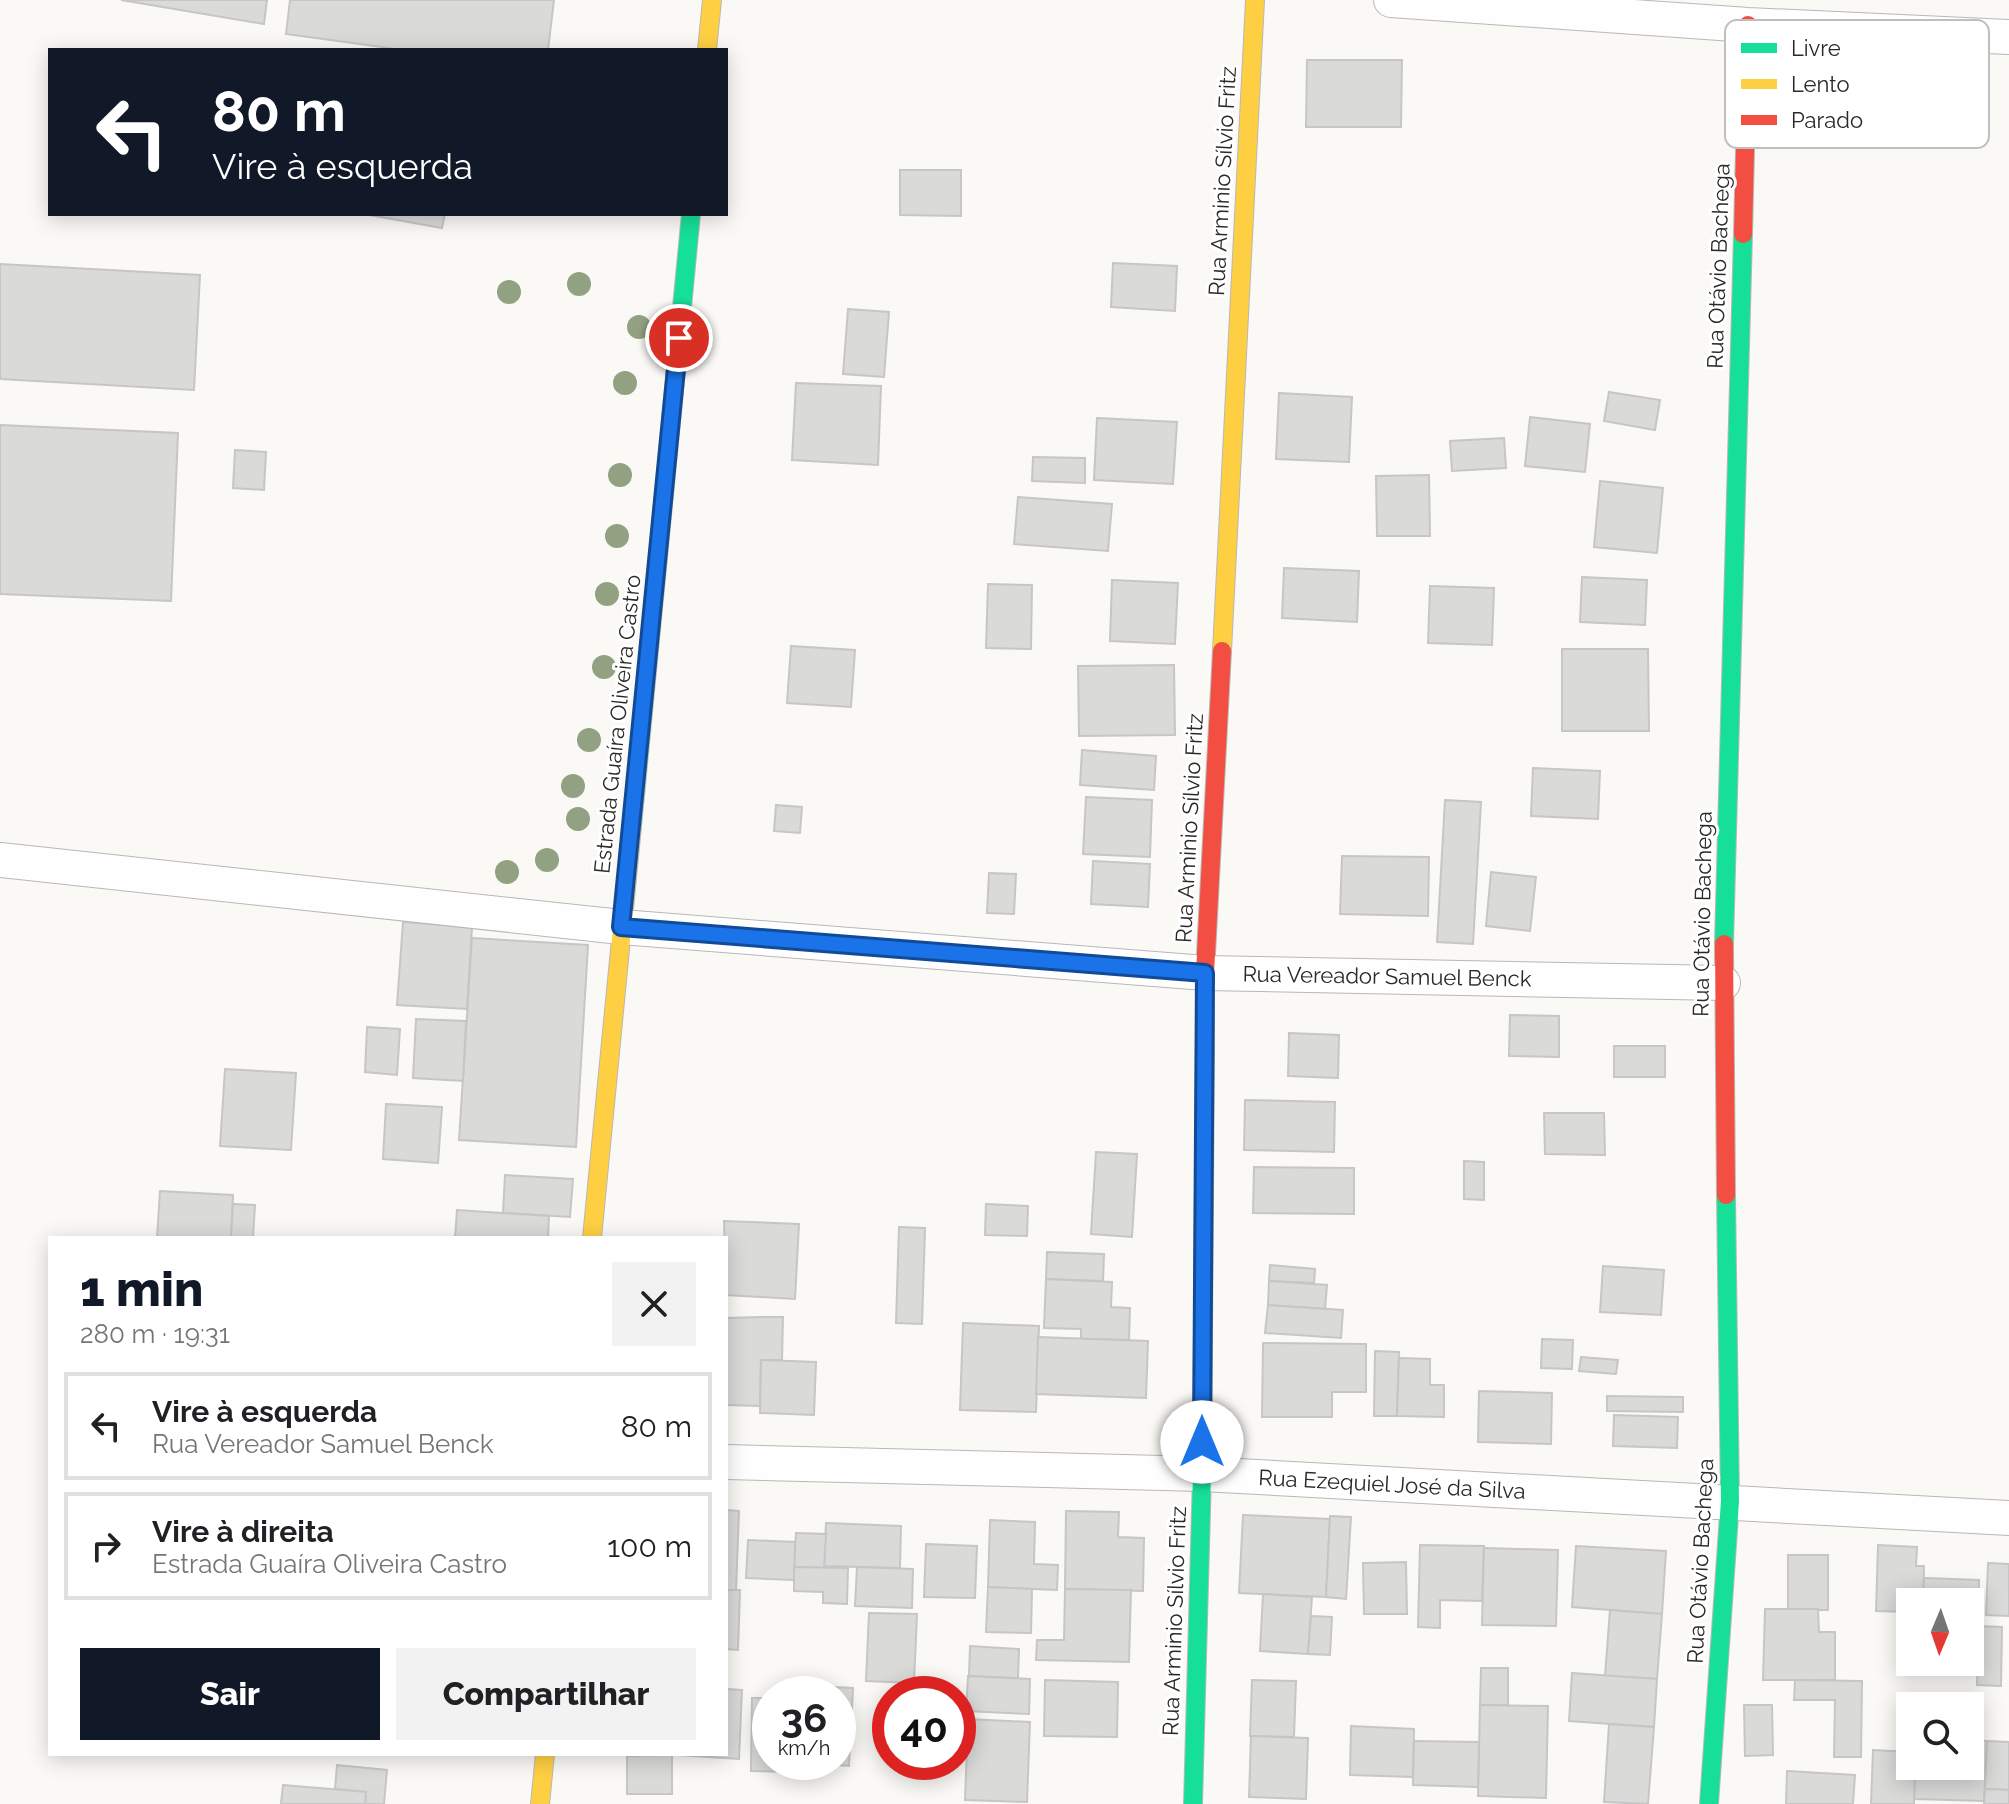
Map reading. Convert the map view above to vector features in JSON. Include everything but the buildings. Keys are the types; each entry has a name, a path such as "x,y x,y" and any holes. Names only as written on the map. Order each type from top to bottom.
{"street":[{"path":"707,48 712,0"},
{"name":"Rua Arminio Sílvio Fritz","path":"1193,1804 1202,1474 1205,973 1255,0"},
{"path":"1391,0 1725,23"},
{"path":"1989,36 2009,37"},
{"name":"Rua Otávio Bachega","path":"1709,1804 1730,1501 1723,983 1745,148"},
{"name":"Estrada Guaíra Oliveira Castro","path":"592,1236 691,216"},
{"name":"Rua Vereador Samuel Benck","path":"0,860 621,927 1205,973 1723,983"},
{"name":"Rua Ezequiel José da Silva","path":"728,1462 1202,1474 2009,1518"},
{"path":"540,1804 545,1756"}],"traffic: fast":[{"path":"632,826 691,216"},
{"path":"1724,944 1743,234"},
{"path":"1193,1804 1202,1474 1205,1051"},
{"path":"1709,1804 1730,1501 1726,1195"}],"traffic: slow":[{"path":"707,48 712,0"},
{"path":"1222,651 1255,0"},
{"path":"592,1236 632,826"},
{"path":"540,1804 545,1756"}],"traffic: jam":[{"path":"1743,234 1745,148"},
{"path":"1205,1051 1205,973 1222,651"},
{"path":"1724,944 1726,1195"}],"route":[{"path":"679,338 621,927 1205,973 1202,1442"}]}
